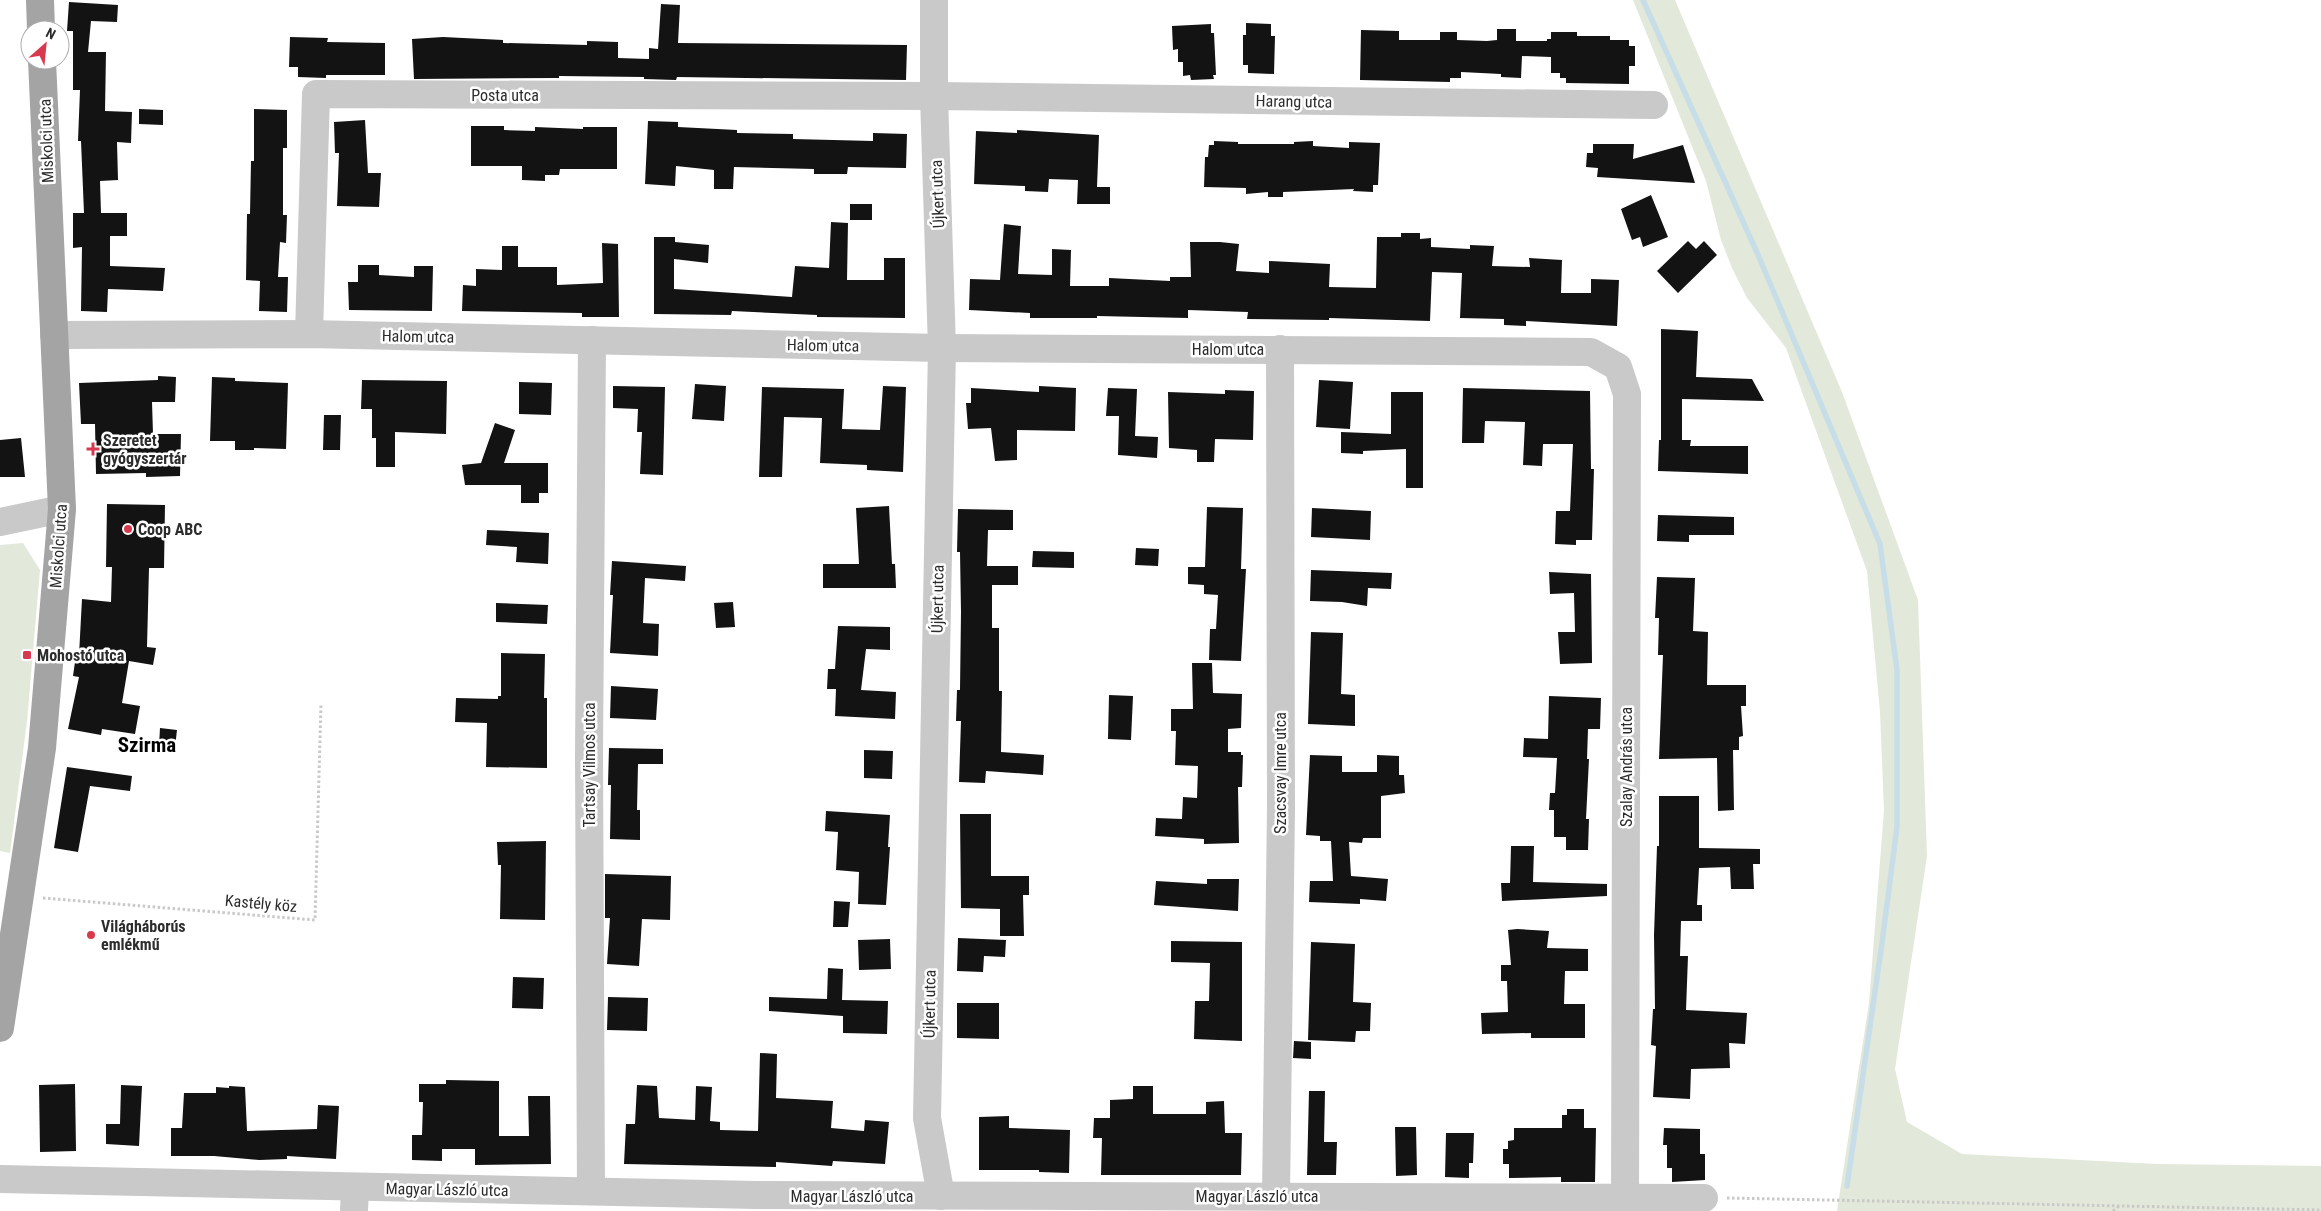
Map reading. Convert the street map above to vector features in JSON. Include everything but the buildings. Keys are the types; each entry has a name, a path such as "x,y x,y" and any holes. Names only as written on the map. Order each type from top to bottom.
{"main road":[{"path":"40,0 41,20"},
{"name":"Miskolci utca","path":"0,1028 42,748 62,509 42,70"}],"street":[{"name":"Újkert utca","path":"934,0 934,96 942,348 927,1118 941,1196"},
{"name":"Posta utca","path":"309,334 316,94 934,96"},
{"name":"Harang utca","path":"934,96 1654,105"},
{"name":"Halom utca","path":"54,335 309,334 942,348 1592,352"},
{"name":"Tartsay Vilmos utca","path":"592,340 589,746 592,1191"},
{"name":"Szacsvay Imre utca","path":"1276,1196 1281,807 1280,349"},
{"name":"Szalay András utca","path":"1592,352 1618,367 1627,394 1620,1203"},
{"path":"0,522 62,509"},
{"name":"Magyar László utca","path":"0,1179 354,1199 592,1191 756,1203 941,1196 1276,1196 1620,1203 1704,1198"}],"path":[{"name":"Kastély köz","path":"20,896 315,920 321,703"},
{"path":"1704,1198 2321,1210"},
{"path":"2112,1211 2119,1206"}],"green space":[{"path":"1633,0 1675,0 1842,392 1918,600 1927,856 1895,1069 1907,1122 1962,1154 2157,1164 2321,1166 2321,1211 1837,1211 1869,1003 1884,810 1880,712 1867,571 1786,348 1747,298 1732,268 1721,240 1706,181"},
{"path":"23,543 40,570 27,721 10,853 0,851 0,545"}],"waterway":[{"path":"1643,0 1759,257 1880,544 1897,670 1897,827 1847,1186"}],"place":[{"name":"Szeretet gyógyszertár","path":"93,449"},
{"name":"Coop ABC","path":"128,529"},
{"name":"Mohostó utca","path":"27,655"},
{"name":"Világháborús emlékmű","path":"91,935"}],"district":[{"name":"Szirma","path":"147,745"}]}
